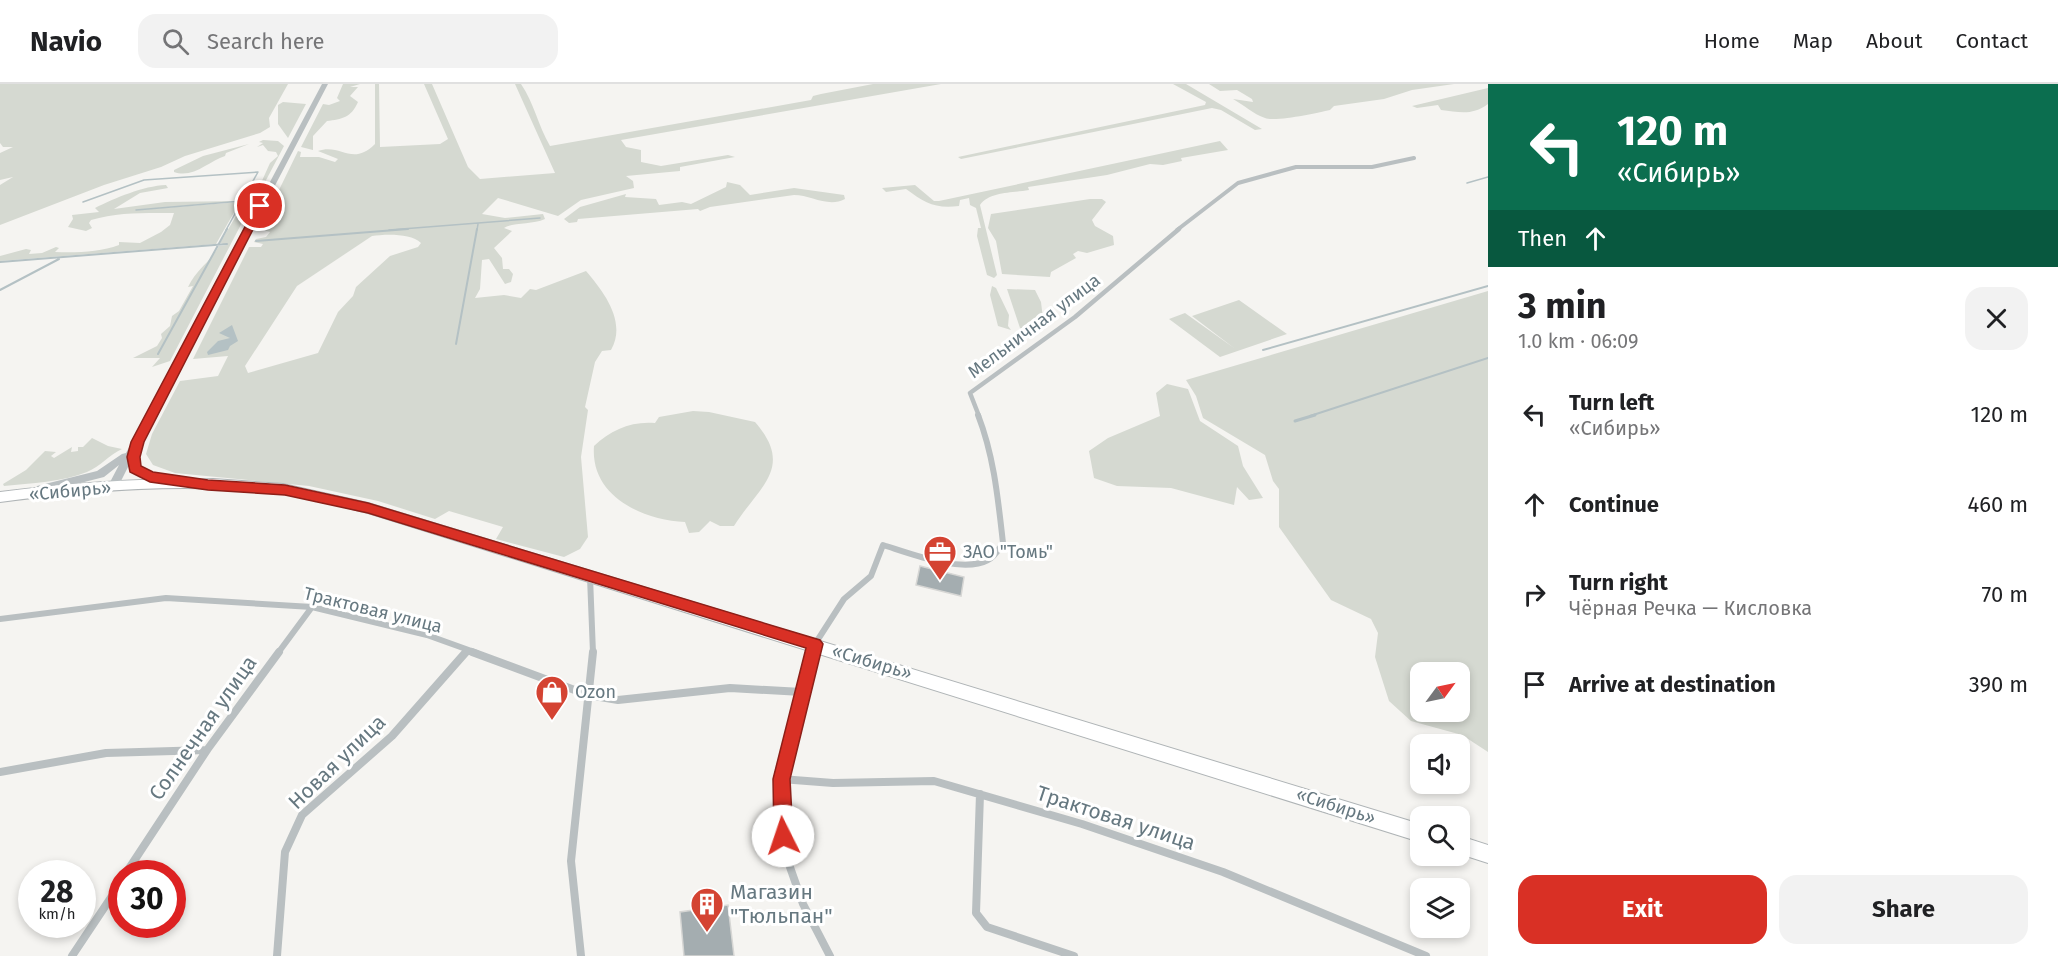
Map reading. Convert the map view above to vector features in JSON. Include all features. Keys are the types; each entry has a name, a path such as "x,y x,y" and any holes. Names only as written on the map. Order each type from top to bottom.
{"highway":[{"name":"«Сибирь»","path":"2,497 113,486 208,485 285,490 318,496 368,508 815,644 1410,830"},
{"path":"1470,848 1488,854"}],"street":[{"path":"113,486 325,84"},
{"name":"Мельничная улица","path":"815,644 844,599 871,576 879,558 879,550 883,545 920,556 973,564 988,560 999,549 1004,534 995,471 988,440 970,393 1075,317 1212,200 1238,183 1296,167 1372,167 1391,165 1414,158"},
{"path":"137,442 133,463 143,475 208,485"},
{"path":"2,497 99,474 122,460 137,442"},
{"path":"581,956 571,861 593,654 590,577"},
{"name":"Трактовая улица","path":"0,619 166,598 312,607 427,635 466,652 588,695 618,700 730,688 802,692"},
{"name":"Солнечная улица","path":"135,860 207,750 312,607"},
{"path":"815,644 781,779 785,853 803,904 830,956"},
{"name":"Новая улица","path":"277,956 285,852 302,816 392,736 466,652"},
{"path":"0,772 106,753 207,750"},
{"name":"Трактовая улица","path":"781,779 833,783 934,781 1082,824 1223,872 1426,956"},
{"path":"980,794 976,913 987,927 1074,956"},
{"path":"72,956 108,902"}],"shaded area":[{"path":"0,84 288,84 269,118 270,127 260,133 185,156 161,167 104,185 0,225 0,185 13,177 0,180 0,153 13,147 3,147 0,143"},
{"path":"343,84 360,84 350,87 358,87 350,96 358,102 355,107 346,117 327,121 313,136 313,150 301,147 323,104 329,105 340,101 337,98"},
{"path":"375,84 379,84 380,147 440,144 448,139 424,84 432,84 468,167 480,179 555,173 515,84 521,84 525,91 550,146 811,100 813,96 873,84 941,84 621,140 626,147 641,150 641,162 661,166 728,155 735,157 680,167 680,171 626,176 633,181 634,188 581,200 558,216 498,198 482,214 505,218 543,214 545,219 504,228 512,231 494,248 502,258 503,269 509,269 513,274 511,282 505,284 489,259 482,260 480,289 475,298 504,295 521,298 530,289 536,290 586,271 600,288 615,318 615,339 611,350 602,351 595,362 585,407 588,410 581,457 588,537 580,549 564,557 496,539 503,527 449,511 435,519 378,501 309,486 175,473 153,465 146,454 152,434 180,381 218,376 228,356 193,359 249,247 261,247 263,244 254,242 256,239 266,237 270,232 260,229 298,151 301,152 300,157 319,157 335,162 338,159 318,151 326,149 360,154 375,144","holes":["372,236 405,236 421,243 418,247 390,256 356,287 353,296 338,312 318,353 248,373 245,366 297,286"]},
{"path":"1173,84 1186,84 1262,129 1255,130 1221,110 1212,108 961,159 958,157 1205,105 1206,102"},
{"path":"1209,84 1454,84 1412,90 1384,99 1334,106 1330,110 1307,115 1270,119 1256,114 1233,99 1253,102 1237,90 1220,91"},
{"path":"1488,88 1488,104 1471,112 1441,110 1438,105 1417,108 1412,106"},
{"path":"283,102 306,104 288,138 278,124 278,105"},
{"path":"278,141 284,146 252,203 270,163 278,156 276,152 268,151 263,145 257,147 263,143 259,142"},
{"path":"1220,141 1228,150 1181,158 1182,161 1163,165 1150,164 1107,175 1028,187 1029,190 1003,193 984,200 980,205 997,275 994,278 987,275 977,236 978,228 981,228 976,208 970,205 969,198 960,200 959,206 943,207 925,201 906,189 886,192 882,188 915,185 934,201 939,201"},
{"path":"249,144 226,153 225,156 194,171 181,174 174,172 203,156"},
{"path":"727,182 740,185 750,195 794,188 844,195 845,199 826,202 794,195 710,207 700,211 698,209 578,219 577,222 569,223 564,219 580,207 626,194 625,197 656,199 659,205 682,202 691,204 726,187"},
{"path":"166,185 168,188 140,193 114,209 165,202 241,201 135,210 240,202 216,244 0,261 0,256 26,249 31,250 29,254 42,253 56,247 59,248 55,252 79,252 112,247 119,245 119,242 140,243 170,225 174,213 101,217 91,220 89,223 92,228 86,231 68,227 73,219 72,215 99,212 95,208 120,197 139,190"},
{"path":"1102,199 1106,202 1092,220 1095,226 1113,236 1114,245 1087,253 1078,251 1073,254 1076,258 1051,272 1050,277 1002,274 996,241 988,228 991,214"},
{"path":"248,211 170,361 152,367 160,358 133,358 157,346 162,338 161,334 170,326 172,316 179,311 193,286 188,287 192,280 219,246 227,245 220,243 236,216"},
{"path":"992,286 996,288 1009,315 1008,326 1011,330 998,326 990,295"},
{"path":"1007,289 1035,290 1041,302 1044,327 1021,331"},
{"path":"1488,291 1488,752 1470,740 1470,734 1458,734 1415,722 1470,722 1470,662 1410,662 1410,720 1389,701 1375,657 1378,633 1371,619 1331,600 1279,527 1279,489 1273,481 1265,455 1203,418 1196,396 1186,380"},
{"path":"1239,300 1287,334 1220,357 1169,319 1185,313 1234,348 1192,316"},
{"path":"232,325 238,341 228,350 208,355 207,352 218,341 230,338 219,333"},
{"path":"1167,384 1188,389 1200,421 1238,446 1243,466 1263,498 1249,500 1237,487 1234,505 1171,488 1117,486 1094,478 1089,451 1108,438 1160,416 1156,393"},
{"path":"693,411 709,412 755,422 767,438 772,452 773,465 769,476 734,526 720,526 710,521 699,532 689,533 685,522 652,516 622,502 600,479 595,464 594,446 607,435 630,425 655,423 659,417"},
{"path":"92,438 108,446 122,449 92,470 78,475 47,482 4,486 3,484 26,470 45,451 56,452 51,456 54,458 72,447 71,452 78,451 78,447 83,447"}],"building":[{"name":"ЗАО \"Томь\"","path":"920,566 964,577 961,596 916,585"},
{"name":"Магазин \"Тюльпан\"","path":"728,905 734,956 684,956 680,912"}],"waterway":[{"path":"83,202 144,180 258,172 242,201"},
{"path":"1467,183 1488,177"},
{"path":"136,210 242,201"},
{"path":"226,230 242,201"},
{"path":"389,230 540,218"},
{"path":"477,230 478,224"},
{"path":"218,245 227,229"},
{"path":"256,241 408,229"},
{"path":"456,344 477,229"},
{"path":"218,245 227,244"},
{"path":"0,262 218,245"},
{"path":"158,354 218,245"},
{"path":"0,290 59,259"},
{"path":"1263,350 1488,286"},
{"path":"1310,416 1488,358"},
{"path":"1295,421 1315,415"}],"place":[{"name":"ЗАО \"Томь\"","path":"940,581"},
{"name":"Ozon","path":"552,721"},
{"name":"Магазин \"Тюльпан\"","path":"707,933"}],"route":[{"path":"260,206 137,442 133,463 138,472 150,477 208,485 285,490 368,508 815,644 785,755 781,779 783,836"}]}
